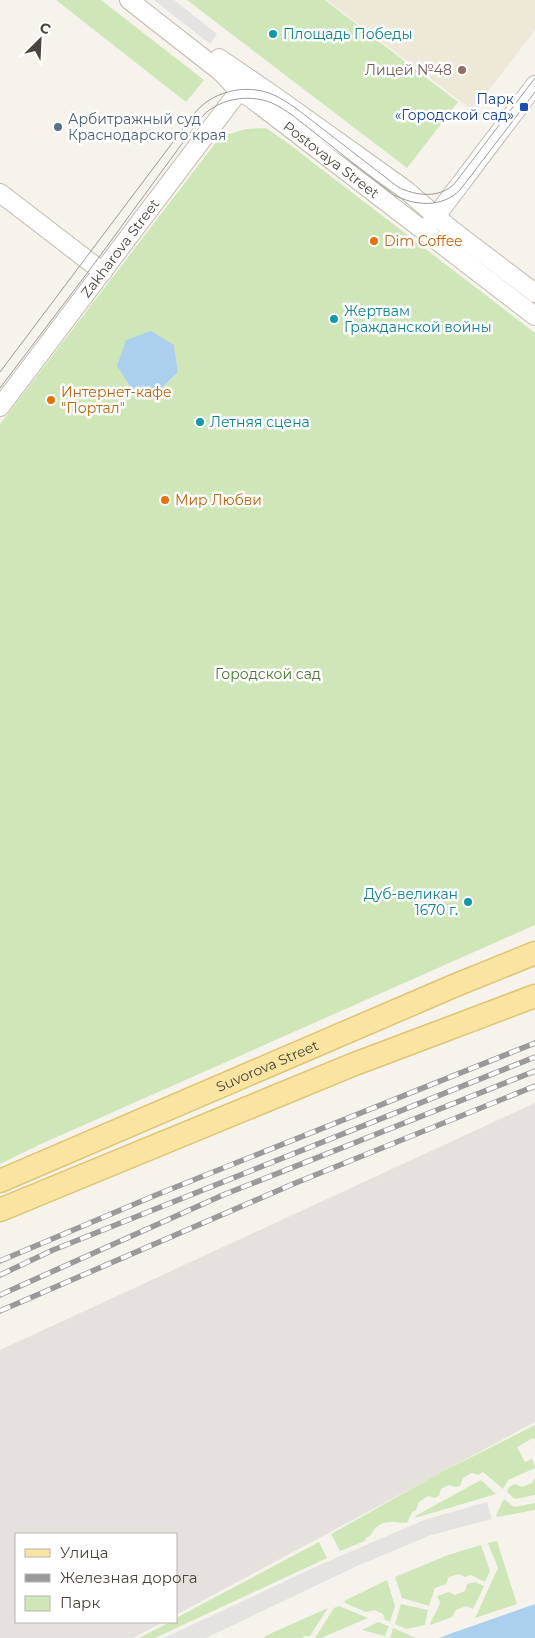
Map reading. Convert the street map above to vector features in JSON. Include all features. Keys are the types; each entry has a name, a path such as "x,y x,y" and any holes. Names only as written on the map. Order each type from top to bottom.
{"main road":[{"name":"Suvorova Street","path":"0,1181 528,955"},
{"path":"352,1065 474,1008 535,982"},
{"path":"0,1210 352,1065 535,996"}],"street":[{"name":"Postovaya Street","path":"129,0 222,72 239,91 535,316"},
{"name":"Postovaya Street","path":"144,0 227,64 257,83 398,184 452,230 535,293"},
{"path":"425,231 535,85"},
{"name":"Zakharova Street","path":"0,407 239,91"},
{"path":"0,193 103,272"}],"shaded area":[{"path":"154,0 174,0 217,34 210,44"},
{"name":"Лицей №48","path":"327,0 535,0 535,30 473,111"},
{"path":"535,1103 535,1422 178,1614 178,1533 15,1533 15,1623 161,1623 133,1638 0,1638 0,1350"},
{"path":"487,1502 492,1519 431,1535 357,1566 206,1638 164,1638 322,1564 424,1520"}],"green space":[{"path":"56,0 101,0 204,80 186,102"},
{"path":"187,0 325,0 458,102 407,168"},
{"name":"Городской сад","path":"266,128 285,141 535,333 535,925 41,1144 0,1164 0,424 220,137 246,129","holes":["174,345 178,372 159,391"]},
{"path":"535,1425 535,1440 533,1438 517,1447 525,1462 532,1459 535,1468 508,1480 503,1489 483,1472 478,1475 472,1473 463,1478 460,1486 449,1485 441,1489 439,1496 434,1498 428,1496 419,1502 407,1523 386,1522 381,1524 377,1526 365,1541 340,1551 331,1534 438,1474"},
{"path":"535,1477 535,1495 515,1499 507,1492 509,1487 515,1484 522,1487 532,1483"},
{"path":"481,1480 496,1494 415,1518 417,1515"},
{"path":"504,1499 514,1507 535,1503 535,1510 497,1517 496,1515"},
{"path":"497,1541 517,1604 475,1618 498,1568 488,1543"},
{"path":"319,1542 327,1558 155,1638 139,1638 168,1623 178,1623 178,1617"},
{"path":"481,1545 490,1571 485,1582 471,1575 465,1577 459,1574 449,1577 446,1584 435,1588 429,1606 402,1598 395,1577 448,1555"},
{"path":"387,1580 395,1606 390,1622 385,1620 383,1614 374,1610 366,1612 345,1603 344,1601"},
{"path":"475,1582 484,1586 473,1609 466,1606 456,1610 452,1617 430,1625 440,1602 437,1596 449,1592 455,1595 465,1591 467,1584"},
{"path":"401,1604 428,1610 425,1625 406,1629 395,1624"},
{"path":"339,1606 368,1618 321,1638 315,1638 334,1608"},
{"path":"328,1608 310,1636 302,1638 264,1638 265,1636"},
{"path":"378,1622 389,1626 385,1636 362,1630"},
{"path":"393,1628 416,1638 390,1638"}],"water":[{"path":"151,331 174,345 178,372 159,391 132,389 117,366 126,340"},
{"path":"535,1604 535,1638 439,1638 444,1636"}],"tram line":[{"path":"0,372 194,114 201,106 218,95 249,89 269,93 297,109 398,187 420,194 435,194 442,192 455,183 535,78"},
{"path":"0,388 200,119 215,107 243,98 253,98 272,103 292,115 394,195 402,199 428,203 445,200 460,190 535,92"}],"railway":[{"path":"0,1261 156,1195 535,1043"},
{"path":"0,1275 53,1250 535,1057"},
{"path":"0,1295 223,1195 535,1071"},
{"path":"0,1311 293,1184 535,1086"}],"place":[{"name":"Площадь Победы","path":"273,34"},
{"name":"Лицей №48","path":"462,70"},
{"name":"Парк «Городской сад»","path":"524,107"},
{"name":"Арбитражный суд Краснодарского края","path":"58,127"},
{"name":"Dim Coffee","path":"374,241"},
{"name":"Жертвам Гражданской войны","path":"334,319"},
{"name":"Интернет-кафе \"Портал\"","path":"51,400"},
{"name":"Летняя сцена","path":"200,422"},
{"name":"Мир Любви","path":"165,500"},
{"name":"Дуб-великан 1670 г.","path":"468,902"}]}
